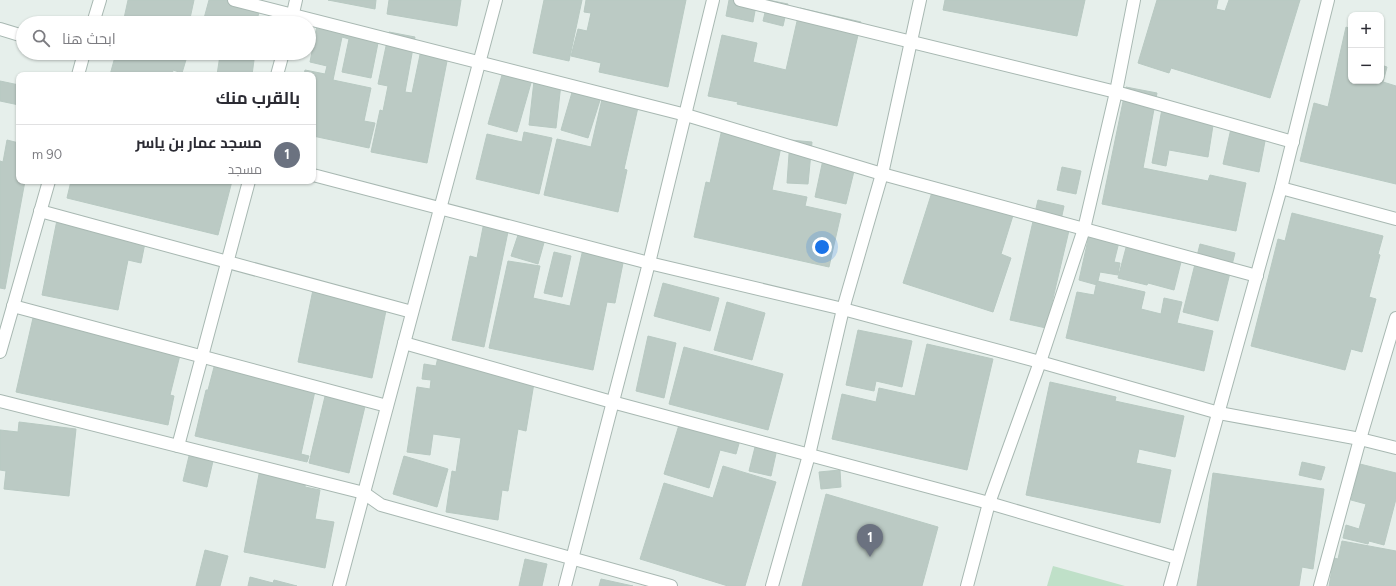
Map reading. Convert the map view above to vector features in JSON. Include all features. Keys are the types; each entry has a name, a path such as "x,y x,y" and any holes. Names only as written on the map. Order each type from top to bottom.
{"street":[{"path":"95,16 100,0"},
{"path":"234,0 283,16"},
{"path":"293,16 296,0"},
{"path":"339,586 496,0"},
{"path":"565,586 649,263 713,0"},
{"path":"740,0 1116,92 1293,142"},
{"path":"772,586 809,455 843,309 882,174 920,0"},
{"path":"967,586 989,503 1040,362 1084,229 1116,92 1134,0"},
{"path":"1170,586 1281,188 1328,0"},
{"path":"316,25 479,63 686,115 882,174 1257,276"},
{"path":"0,30 16,34"},
{"path":"79,72 81,60"},
{"path":"278,72 281,60"},
{"path":"316,176 649,263 843,309 1040,362 1219,413 1360,439 1396,448"},
{"path":"0,352 48,184"},
{"path":"178,446 248,184"},
{"path":"1281,188 1396,219"},
{"path":"40,211 412,312"},
{"path":"13,306 387,406"},
{"path":"1320,586 1360,439 1396,318"},
{"path":"404,343 612,402 989,503 1177,558"},
{"path":"0,401 364,493 381,505 671,586"}],"green space":[{"path":"1053,566 1125,586 1047,586"}],"building":[{"path":"128,0 194,0 191,16 125,16"},
{"path":"209,0 228,0 260,9 258,16 205,16"},
{"path":"328,0 376,0 375,9"},
{"path":"389,0 461,0 457,26 387,14"},
{"path":"544,0 582,0 569,61 533,53"},
{"path":"586,0 686,0 668,87 599,72 601,63 571,56 578,29 587,31 591,13 584,12"},
{"path":"729,0 757,0 753,22 726,16"},
{"path":"768,0 788,4 783,26 763,21"},
{"path":"945,0 1085,0 1077,36 943,10"},
{"path":"1157,0 1218,0 1216,9 1225,11 1229,0 1300,0 1270,98 1171,68 1169,73 1138,63"},
{"path":"800,8 861,22 837,126 737,104 738,102 708,96 722,35 757,43 753,62 786,70"},
{"path":"317,26 379,38 371,78 342,72 349,39 342,37 333,80 371,88 364,121 375,123 369,148 316,137 316,72 325,74 327,66 310,62 310,60 316,60"},
{"path":"1346,27 1348,28 1348,84 1384,84 1384,82 1396,86 1396,184 1300,161 1314,103 1328,107"},
{"path":"389,32 415,37 405,92 412,93 421,50 448,56 427,163 371,152 380,110 383,111 388,86 378,84"},
{"path":"114,60 186,60 182,72 173,70 173,72 111,72"},
{"path":"219,60 254,60 252,72 217,72"},
{"path":"1384,66 1387,67 1384,78"},
{"path":"504,68 533,76 517,132 488,124"},
{"path":"305,70 315,72 305,72"},
{"path":"0,81 16,84 16,104 0,101"},
{"path":"534,81 561,84 556,128 529,125"},
{"path":"1126,87 1157,93 1143,168 1208,181 1210,175 1246,183 1236,231 1102,204"},
{"path":"573,89 601,97 588,138 561,130"},
{"path":"603,95 639,103 624,169 627,170 618,212 544,195 557,139 591,147"},
{"path":"1162,109 1214,119 1208,157 1169,150 1166,166 1152,163"},
{"path":"1232,124 1267,131 1259,172 1223,164"},
{"path":"722,129 782,142 772,190 807,197 805,206 841,214 829,267 694,237 706,182 710,183"},
{"path":"524,132 552,138 539,194 476,179 487,134 522,142"},
{"path":"7,140 16,142 16,184 24,184 5,289 0,288 0,161 3,162"},
{"path":"790,140 812,142 808,184 787,183"},
{"path":"824,155 856,163 846,204 815,197"},
{"path":"1062,167 1081,171 1076,194 1057,190"},
{"path":"70,184 231,184 218,235 67,198"},
{"path":"933,189 1015,209 1001,254 1011,258 993,312 903,283"},
{"path":"1038,200 1064,206 1061,220 1071,222 1046,328 1010,320"},
{"path":"1292,213 1383,236 1378,254 1380,255 1369,297 1376,299 1362,352 1351,349 1345,370 1251,346 1278,239 1285,241"},
{"path":"57,220 146,238 141,263 128,260 118,310 42,295"},
{"path":"484,222 509,227 484,347 452,340 470,256 477,258"},
{"path":"1090,231 1120,238 1114,262 1120,263 1118,275 1100,272 1097,285 1079,280"},
{"path":"519,232 545,239 538,264 511,256"},
{"path":"1128,240 1183,254 1174,290 1148,283 1147,285 1118,278"},
{"path":"1200,244 1235,253 1218,321 1183,312"},
{"path":"583,249 624,258 615,303 607,302 593,370 489,348 508,261 540,266 533,298 570,306"},
{"path":"554,252 571,256 562,297 544,293"},
{"path":"1097,281 1145,292 1141,309 1161,314 1164,298 1182,302 1177,323 1213,331 1204,371 1066,338 1077,292 1094,295"},
{"path":"663,283 719,298 710,331 654,316"},
{"path":"314,285 388,301 372,378 298,362"},
{"path":"727,302 765,313 752,360 714,350"},
{"path":"33,318 181,351 170,395 174,396 168,425 16,392"},
{"path":"858,330 912,341 902,387 876,381 874,391 846,385"},
{"path":"648,336 676,343 664,398 636,391"},
{"path":"927,344 993,359 967,470 832,439 842,394 876,402 879,388 915,396"},
{"path":"684,347 783,374 768,430 669,404"},
{"path":"438,357 535,377 526,431 518,429 508,491 502,490 498,520 446,512 452,471 456,472 461,438 433,434 430,455 407,452 417,387 430,389 431,380 422,379 424,364 436,366"},
{"path":"214,367 315,391 301,454 309,456 307,462 195,436 206,390 208,390"},
{"path":"1050,382 1116,397 1115,401 1184,416 1175,457 1139,449 1136,463 1171,470 1160,523 1026,495"},
{"path":"327,388 367,398 349,473 309,463"},
{"path":"682,415 742,433 736,454 720,450 709,488 664,474"},
{"path":"19,422 76,429 69,496 4,489 6,471 0,470 0,430 18,432"},
{"path":"756,443 777,449 771,476 749,471"},
{"path":"189,456 213,461 207,487 183,481"},
{"path":"404,456 448,469 437,507 393,494"},
{"path":"1302,462 1325,467 1321,480 1299,475"},
{"path":"1360,464 1396,473 1396,499 1384,545 1369,541 1368,544 1343,538 1346,525 1359,529 1366,504 1351,500"},
{"path":"723,466 776,482 745,586 728,586 640,559 664,483 713,498"},
{"path":"260,469 306,478 305,487 320,490 315,519 334,522 325,568 244,552"},
{"path":"840,470 841,487 821,489 819,472"},
{"path":"1213,473 1324,489 1313,569 1302,567 1299,586 1197,586"},
{"path":"826,494 938,527 922,586 802,586"},
{"path":"1342,541 1396,551 1396,586 1329,586 1334,558 1338,559"},
{"path":"205,550 228,556 220,586 196,586"},
{"path":"525,559 547,564 542,586 519,586"},
{"path":"250,577 273,583 274,580 297,586 248,586"},
{"path":"601,579 633,586 599,586"}],"place":[{"name":"مسجد عمار بن ياسر","path":"870,557"}]}
